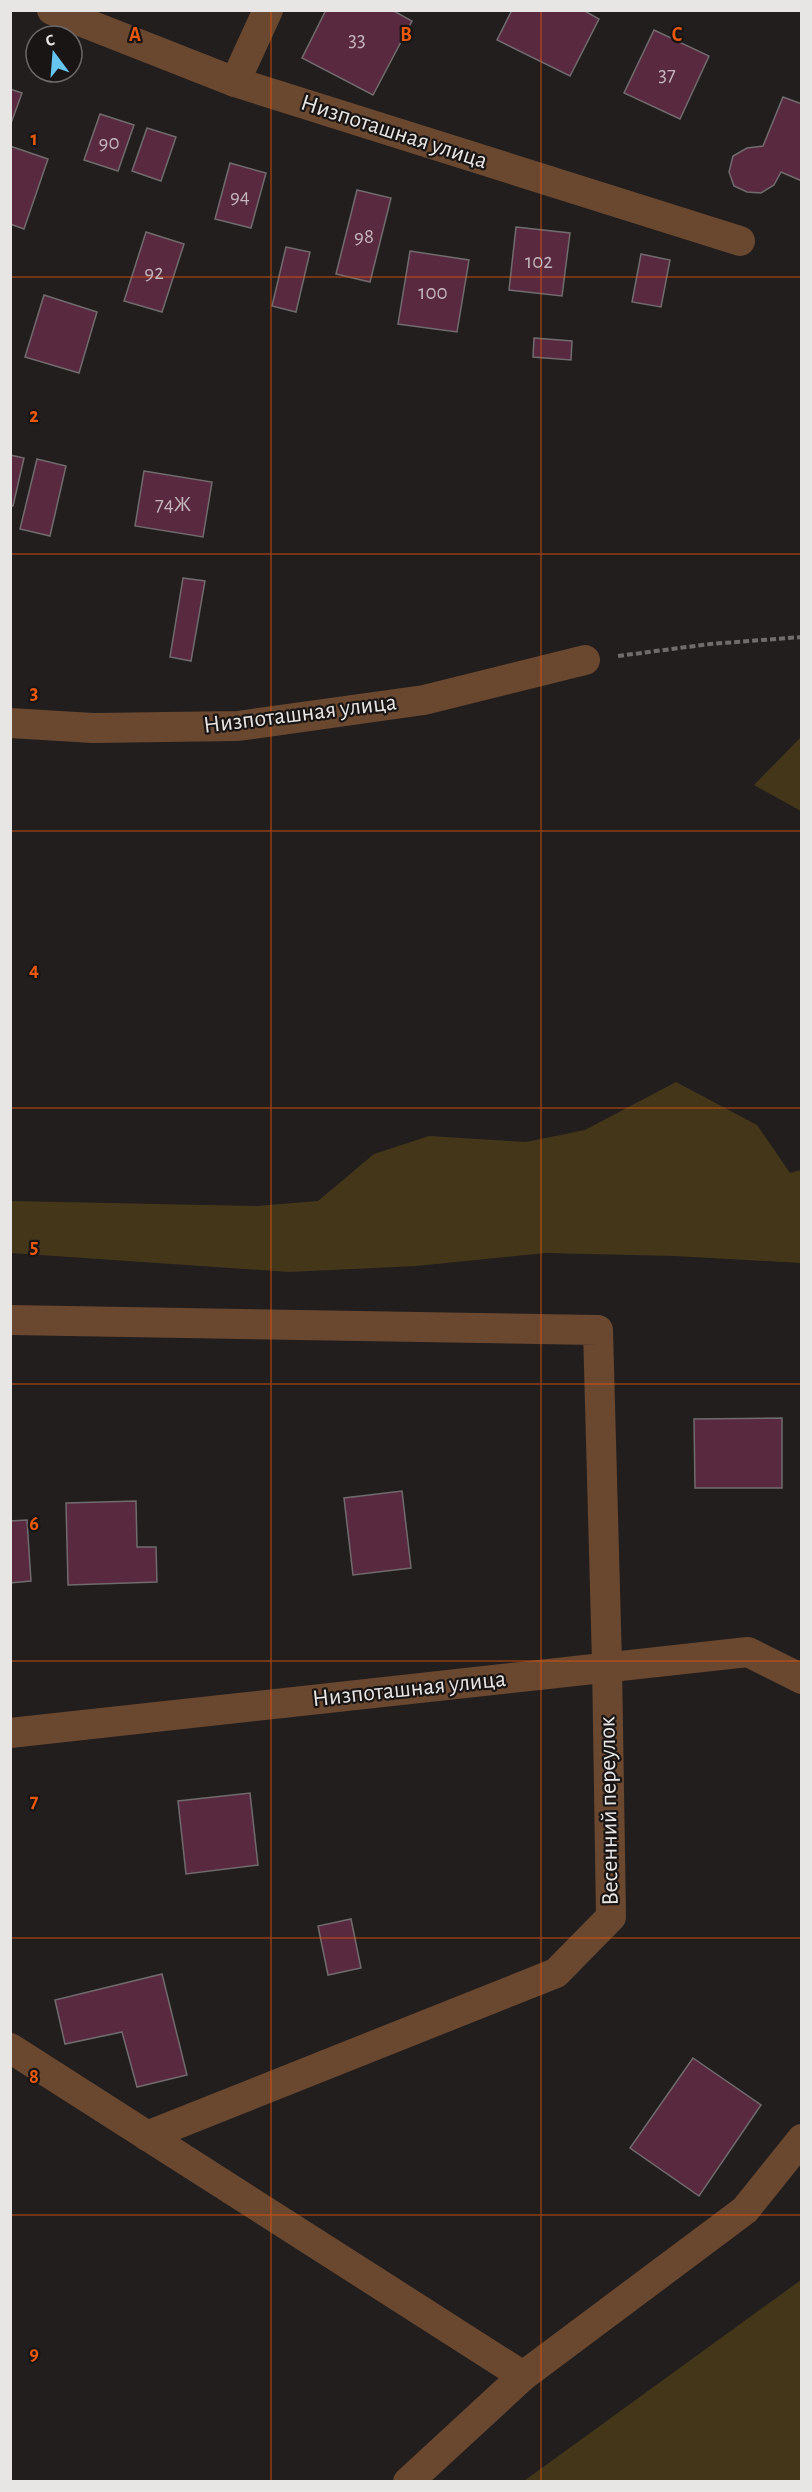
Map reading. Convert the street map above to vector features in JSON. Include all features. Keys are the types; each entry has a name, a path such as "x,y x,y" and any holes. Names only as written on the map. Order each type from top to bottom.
{"street":[{"name":"Низпоташная улица","path":"52,10 235,82 740,241"},
{"path":"235,82 268,10"},
{"name":"Низпоташная улица","path":"10,723 93,728 238,726 424,699 585,660"},
{"name":"Весенний переулок","path":"10,1320 598,1330 611,1917 556,1973 147,2136"},
{"name":"Низпоташная улица","path":"10,1733 748,1653 801,1679"},
{"path":"10,2048 523,2376"},
{"path":"408,2481 523,2376 745,2210 801,2139"}],"path":[{"path":"585,660 710,644 801,637"}],"shaded area":[{"path":"801,737 801,811 754,785"},
{"path":"676,1082 757,1125 790,1173 801,1170 801,1263 675,1256 546,1253 416,1266 289,1272 11,1253 11,1201 257,1206 318,1201 374,1154 429,1136 526,1142 585,1130"},
{"path":"801,2280 801,2481 524,2481"}],"building":[{"path":"326,10 392,10 412,21 373,95 302,58"},
{"path":"512,10 583,10 599,19 570,76 497,40"},
{"path":"654,30 709,56 680,119 624,93"},
{"path":"10,89 22,93 10,126"},
{"path":"783,97 802,104 802,181 781,172 774,185 761,193 747,192 734,186 729,172 733,156 747,148 763,146"},
{"path":"100,114 134,125 118,171 84,160"},
{"path":"147,128 176,137 161,181 132,171"},
{"path":"10,146 48,159 24,229 10,224"},
{"path":"230,163 266,173 251,228 215,219"},
{"path":"357,190 391,198 370,282 336,274"},
{"path":"516,227 570,233 562,296 509,290"},
{"path":"146,232 184,244 162,312 124,301"},
{"path":"286,247 310,252 296,312 272,306"},
{"path":"410,251 469,260 457,332 398,324"},
{"path":"641,254 670,260 661,307 632,302"},
{"path":"44,295 97,312 79,373 25,357"},
{"path":"534,338 572,341 571,360 533,357"},
{"path":"10,455 24,458 13,506 10,506"},
{"path":"37,459 66,466 50,536 20,529"},
{"path":"144,471 212,482 203,537 135,526"},
{"path":"183,578 205,581 191,661 170,657"},
{"path":"782,1418 782,1488 695,1488 694,1419"},
{"path":"402,1491 411,1568 353,1575 344,1498"},
{"path":"136,1501 137,1547 156,1547 157,1582 68,1585 66,1503"},
{"path":"27,1520 31,1581 10,1583 10,1521"},
{"path":"250,1793 258,1865 186,1874 178,1801"},
{"path":"351,1919 361,1968 328,1975 318,1926"},
{"path":"162,1974 187,2075 137,2087 122,2032 65,2044 55,2000"},
{"path":"693,2058 761,2105 699,2196 630,2148"}]}
